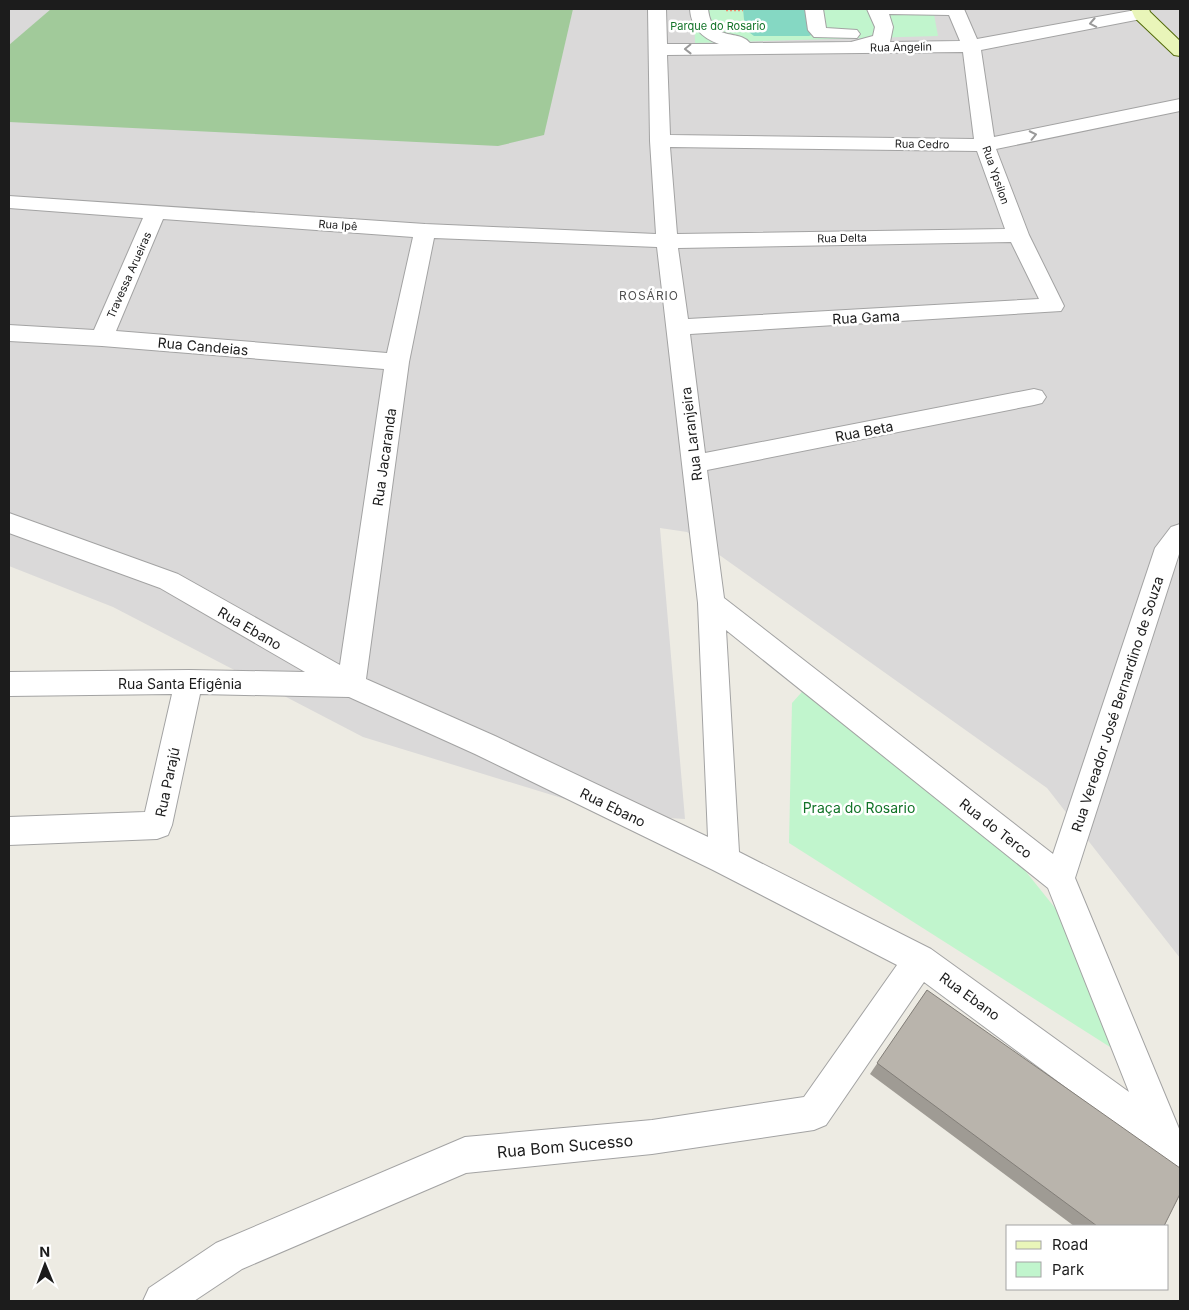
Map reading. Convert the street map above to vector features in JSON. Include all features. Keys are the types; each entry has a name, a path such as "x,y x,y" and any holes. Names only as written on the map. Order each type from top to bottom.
{"street":[{"name":"Rua Laranjeira","path":"657,9 660,141 667,241 711,603 724,860"},
{"path":"699,9 702,25 711,34 740,44 869,44 883,38 884,27 877,9 955,10"},
{"path":"814,9 817,30 828,34 839,27 863,34 867,29 862,9"},
{"name":"Rua Ypsilon","path":"955,10 971,46 985,145 1018,235 1053,306"},
{"name":"Rua Angelin","path":"658,50 971,46 1140,11"},
{"path":"1140,11 1180,50"},
{"name":"Rua Cedro","path":"660,141 985,145 1180,105"},
{"name":"Rua Ipê","path":"9,202 425,231 667,241"},
{"name":"Travessa Arueiras","path":"102,338 156,212"},
{"name":"Rua Jacaranda","path":"351,685 397,362 425,231"},
{"name":"Rua Delta","path":"667,241 1018,235"},
{"name":"Rua Gama","path":"679,328 1053,306"},
{"name":"Rua Candeias","path":"9,333 102,338 397,362"},
{"name":"Rua Beta","path":"694,464 1034,397"},
{"name":"Rua Ebano","path":"9,523 169,581 351,685 485,745 724,860 920,960 1173,1148"},
{"name":"Rua Vereador José Bernardino de Souza","path":"1060,878 1168,548 1180,534"},
{"name":"Rua do Terco","path":"711,603 1060,878 1173,1148"},
{"name":"Rua Santa Efigênia","path":"9,684 189,682 351,685"},
{"name":"Rua Parajú","path":"9,830 157,825 189,682"},
{"name":"Rua Bom Sucesso","path":"162,1301 229,1256 465,1155 652,1137 814,1112 920,960"}],"shaded area":[{"path":"9,9 1180,9 1180,958 1047,788 687,532 660,528 685,819 617,815 363,737 113,607 9,566"}],"green space":[{"path":"51,9 573,9 544,135 498,146 9,122 9,45"},
{"name":"Parque do Rosario","path":"694,9 933,9 938,36 695,43"},
{"path":"743,9 813,9 816,33 809,36 754,36 745,29"},
{"name":"Praça do Rosario","path":"809,684 974,807 1120,989 1131,1023 1110,1047 789,843 792,703"}],"building":[{"path":"927,990 1180,1168 1180,1194 1164,1225 1096,1225 877,1063"}],"district":[{"name":"ROSÁRIO","path":"649,295"}]}
